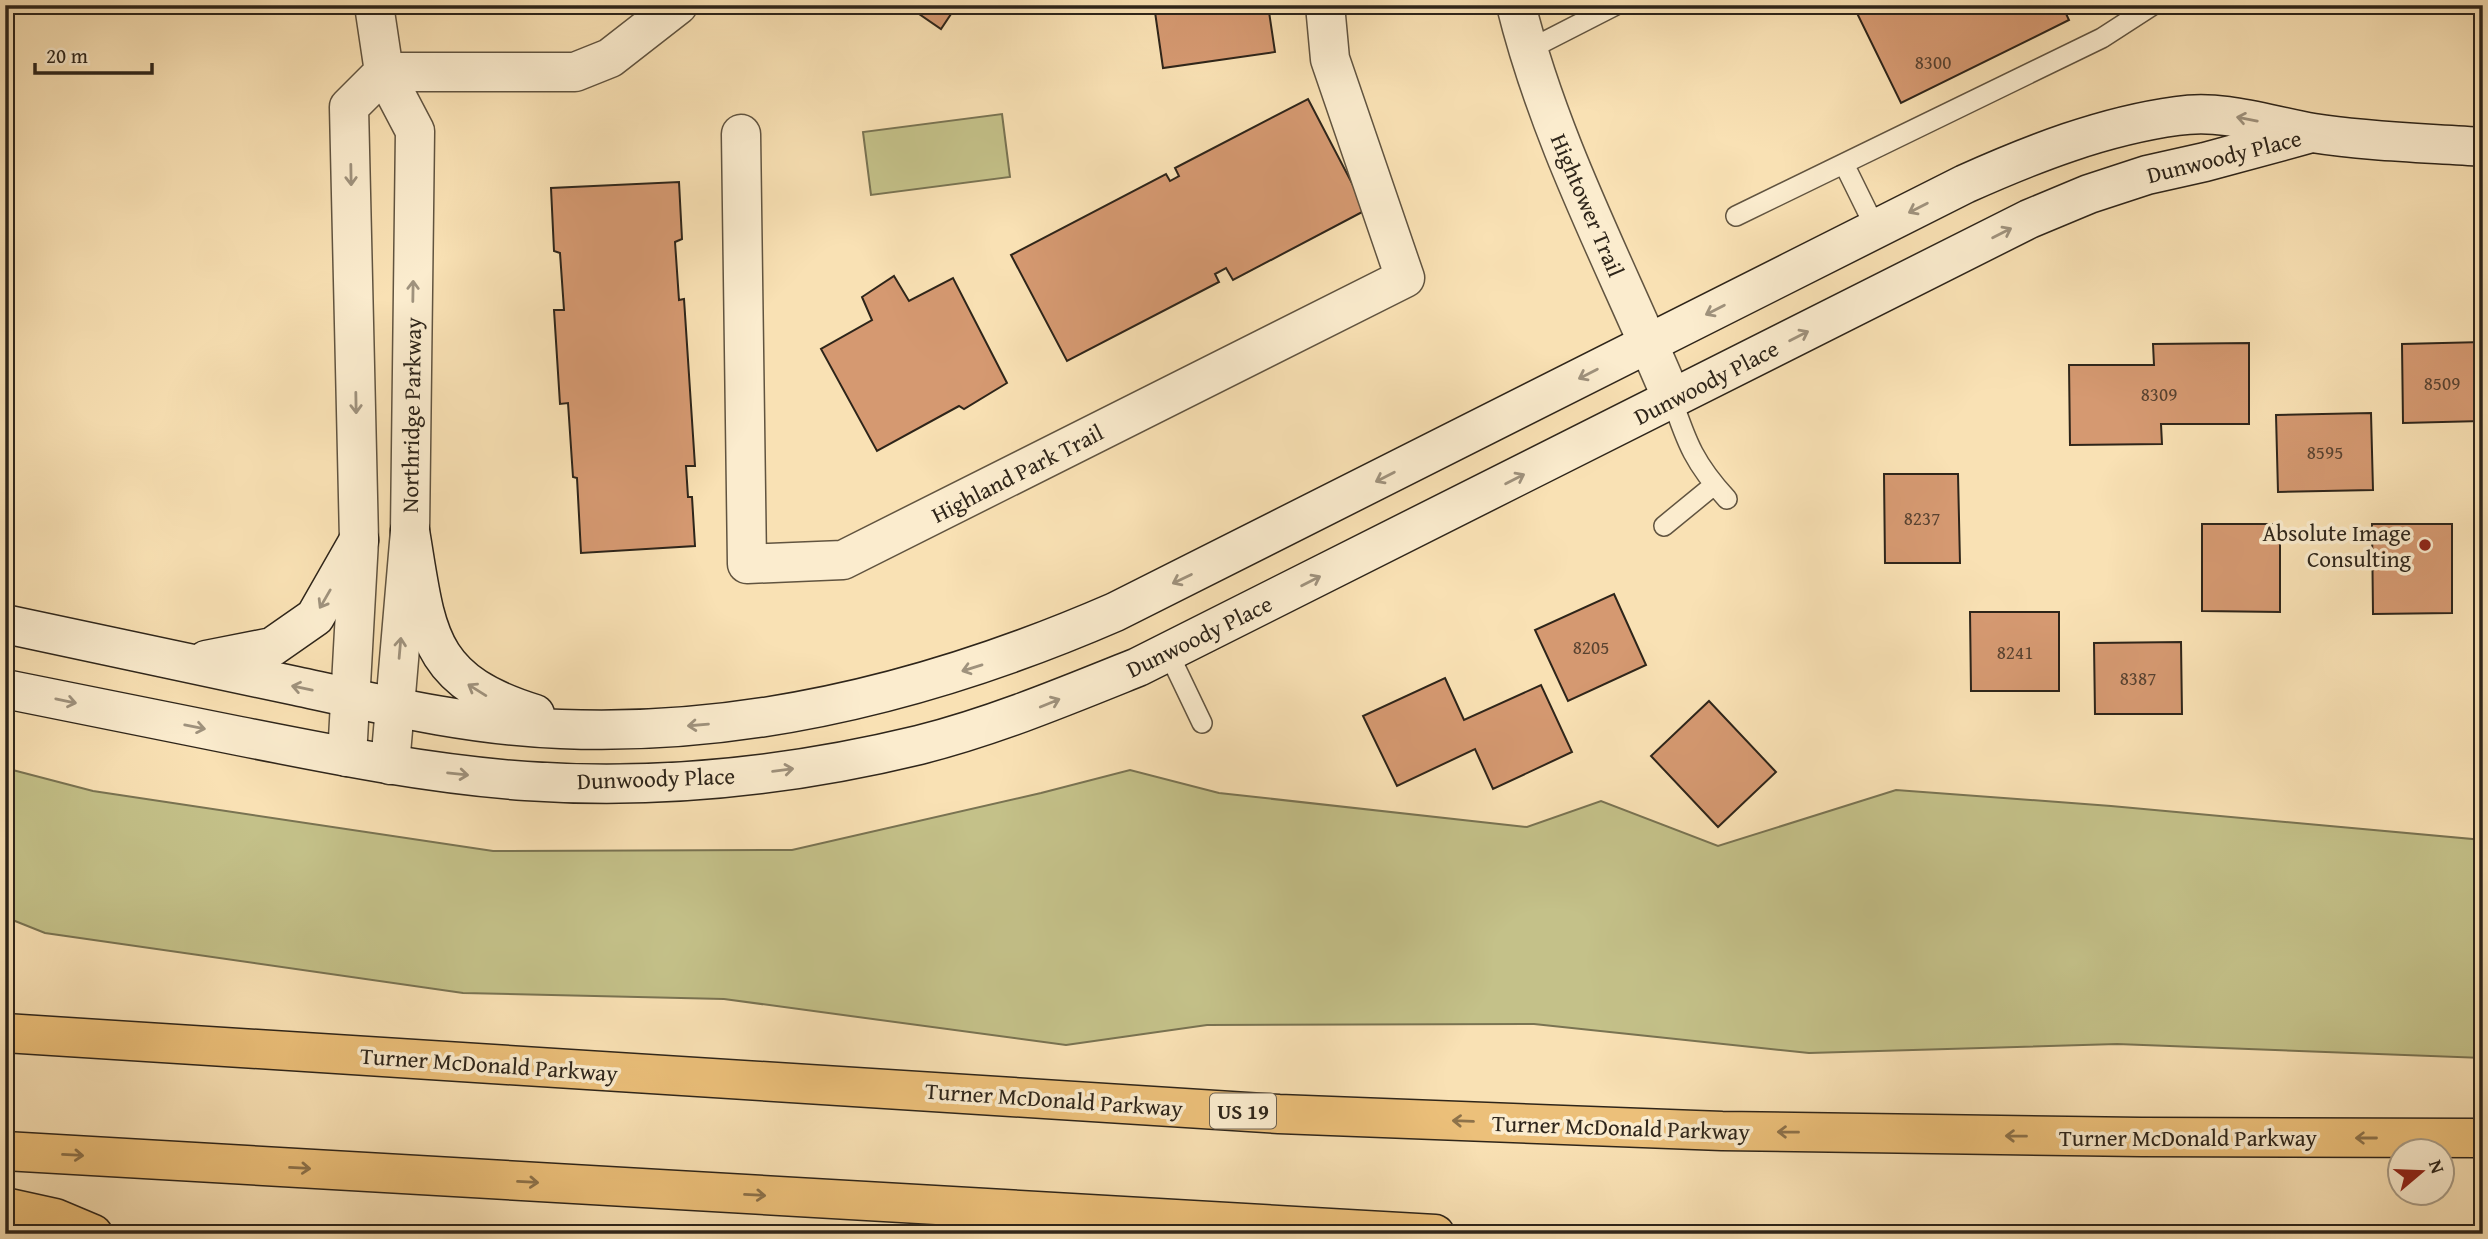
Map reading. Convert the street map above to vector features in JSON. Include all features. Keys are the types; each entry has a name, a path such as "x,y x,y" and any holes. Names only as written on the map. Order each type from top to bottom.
{"highway":[{"name":"Turner McDonald Parkway","path":"5,1033 1279,1114 1722,1131 2141,1138 2483,1138"},
{"path":"5,1151 1435,1234"},
{"path":"5,1207 55,1218 93,1234"}],"street":[{"name":"Northridge Parkway","path":"374,5 384,72 415,131 410,531 390,765"},
{"path":"347,757 359,540 349,107 384,72 575,72 610,58 678,5"},
{"name":"Highland Park Trail","path":"741,134 747,564 843,560 1405,278 1330,59 1325,5"},
{"name":"Hightower Trail","path":"1516,5 1542,94 1672,400"},
{"name":"Dunwoody Place","path":"5,624 395,707 495,724 587,730 698,726 776,715 867,697 989,663 1115,612 1965,184 2026,157 2081,138 2178,116 2224,114 2314,133 2483,147"},
{"name":"Dunwoody Place","path":"5,689 390,765 527,781 601,784 698,781 813,767 920,745 1040,707 1138,667 2029,219 2089,194 2147,175 2314,133"},
{"path":"410,531 422,605 433,639 447,665 467,684 487,696 587,730"},
{"path":"189,663 272,647 315,617 359,540"}],"lane":[{"path":"1528,50 1616,5"},
{"path":"1736,216 2102,38 2153,5"},
{"path":"1844,164 1876,229"},
{"path":"1664,526 1720,492 1703,472 1687,445 1672,400"},
{"path":"1168,652 1202,723"}],"shaded area":[{"path":"1002,114 1010,177 871,195 863,132"},
{"path":"5,768 93,791 493,851 792,850 1130,770 1219,793 1527,827 1601,801 1718,846 1896,790 2111,806 2483,840 2483,1058 2117,1044 1809,1053 1534,1024 1207,1025 1066,1045 724,999 463,993 45,933 5,917"}],"building":[{"path":"906,5 957,5 941,29"},
{"path":"1154,5 1268,5 1275,52 1163,68"},
{"path":"1853,5 2062,5 2069,20 1901,103"},
{"path":"1308,99 1366,210 1233,280 1226,268 1215,274 1219,282 1067,361 1011,255 1166,174 1170,181 1179,176 1175,168"},
{"path":"679,182 682,239 675,242 679,300 684,299 695,466 686,466 688,497 692,497 695,546 581,553 577,478 573,477 568,403 560,404 554,310 564,310 560,253 554,251 551,188"},
{"path":"894,276 909,301 953,278 1007,383 964,409 959,406 877,451 821,349 872,320 862,297"},
{"path":"2483,342 2483,438 2482,421 2403,423 2402,344"},
{"path":"2249,343 2249,424 2161,424 2162,444 2070,445 2069,365 2154,365 2153,344"},
{"path":"2371,413 2373,490 2278,492 2276,415"},
{"path":"1884,474 1958,474 1960,563 1885,563"},
{"path":"2202,524 2280,524 2280,612 2202,611"},
{"path":"2372,524 2452,524 2452,613 2373,614"},
{"path":"1614,594 1646,665 1568,701 1535,630"},
{"path":"2478,605 2483,605 2483,684 2478,684"},
{"path":"1970,612 2059,612 2059,691 1971,691"},
{"path":"2181,642 2182,714 2095,714 2094,643"},
{"path":"1445,678 1464,720 1541,685 1572,752 1493,789 1475,749 1397,786 1363,716"},
{"path":"1709,701 1776,772 1718,827 1651,756"}],"place":[{"name":"Absolute Image Consulting","path":"2425,545"}]}
